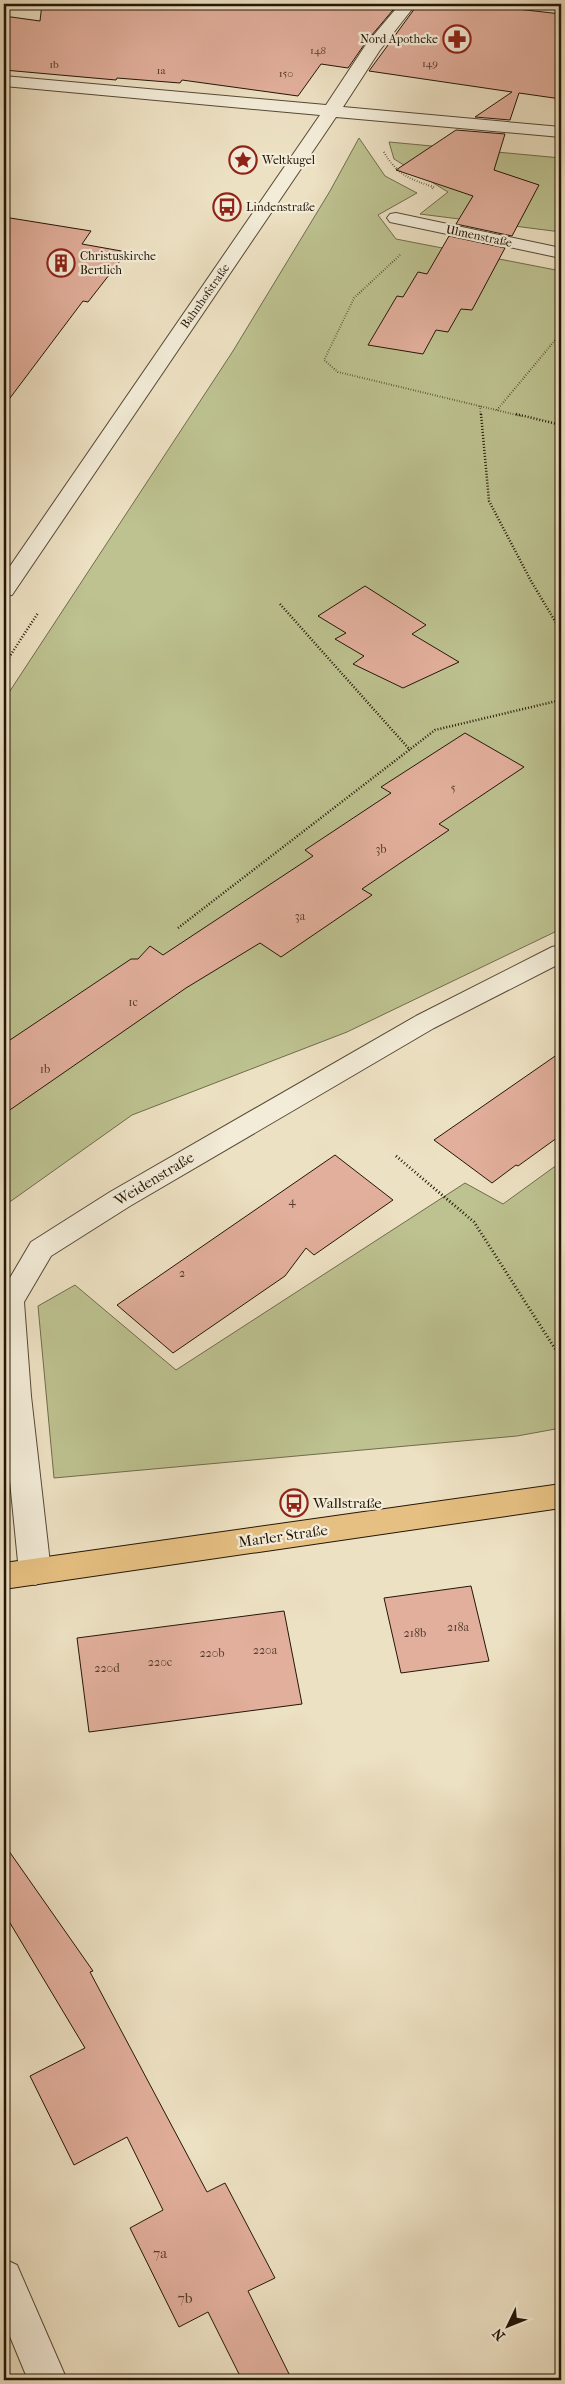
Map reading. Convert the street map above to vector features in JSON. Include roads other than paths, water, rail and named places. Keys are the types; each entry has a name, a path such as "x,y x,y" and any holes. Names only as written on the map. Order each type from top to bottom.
{"main road":[{"name":"Marler Straße","path":"4,1576 561,1496"}],"street":[{"name":"Bahnhofstraße","path":"4,590 304,153 373,47 408,4"},
{"path":"4,81 561,132"},
{"name":"Ulmenstraße","path":"396,218 561,253"},
{"name":"Weidenstraße","path":"35,1572 16,1396 10,1302 41,1249 120,1199 416,1027 561,953"},
{"path":"4,2278 48,2380"}],"place":[{"name":"Nord Apotheke","path":"457,39"},
{"name":"Weltkugel","path":"243,160"},
{"name":"Lindenstraße","path":"227,207"},
{"name":"Christuskirche Bertlich","path":"61,263"},
{"name":"Wallstraße","path":"294,1503"}]}
